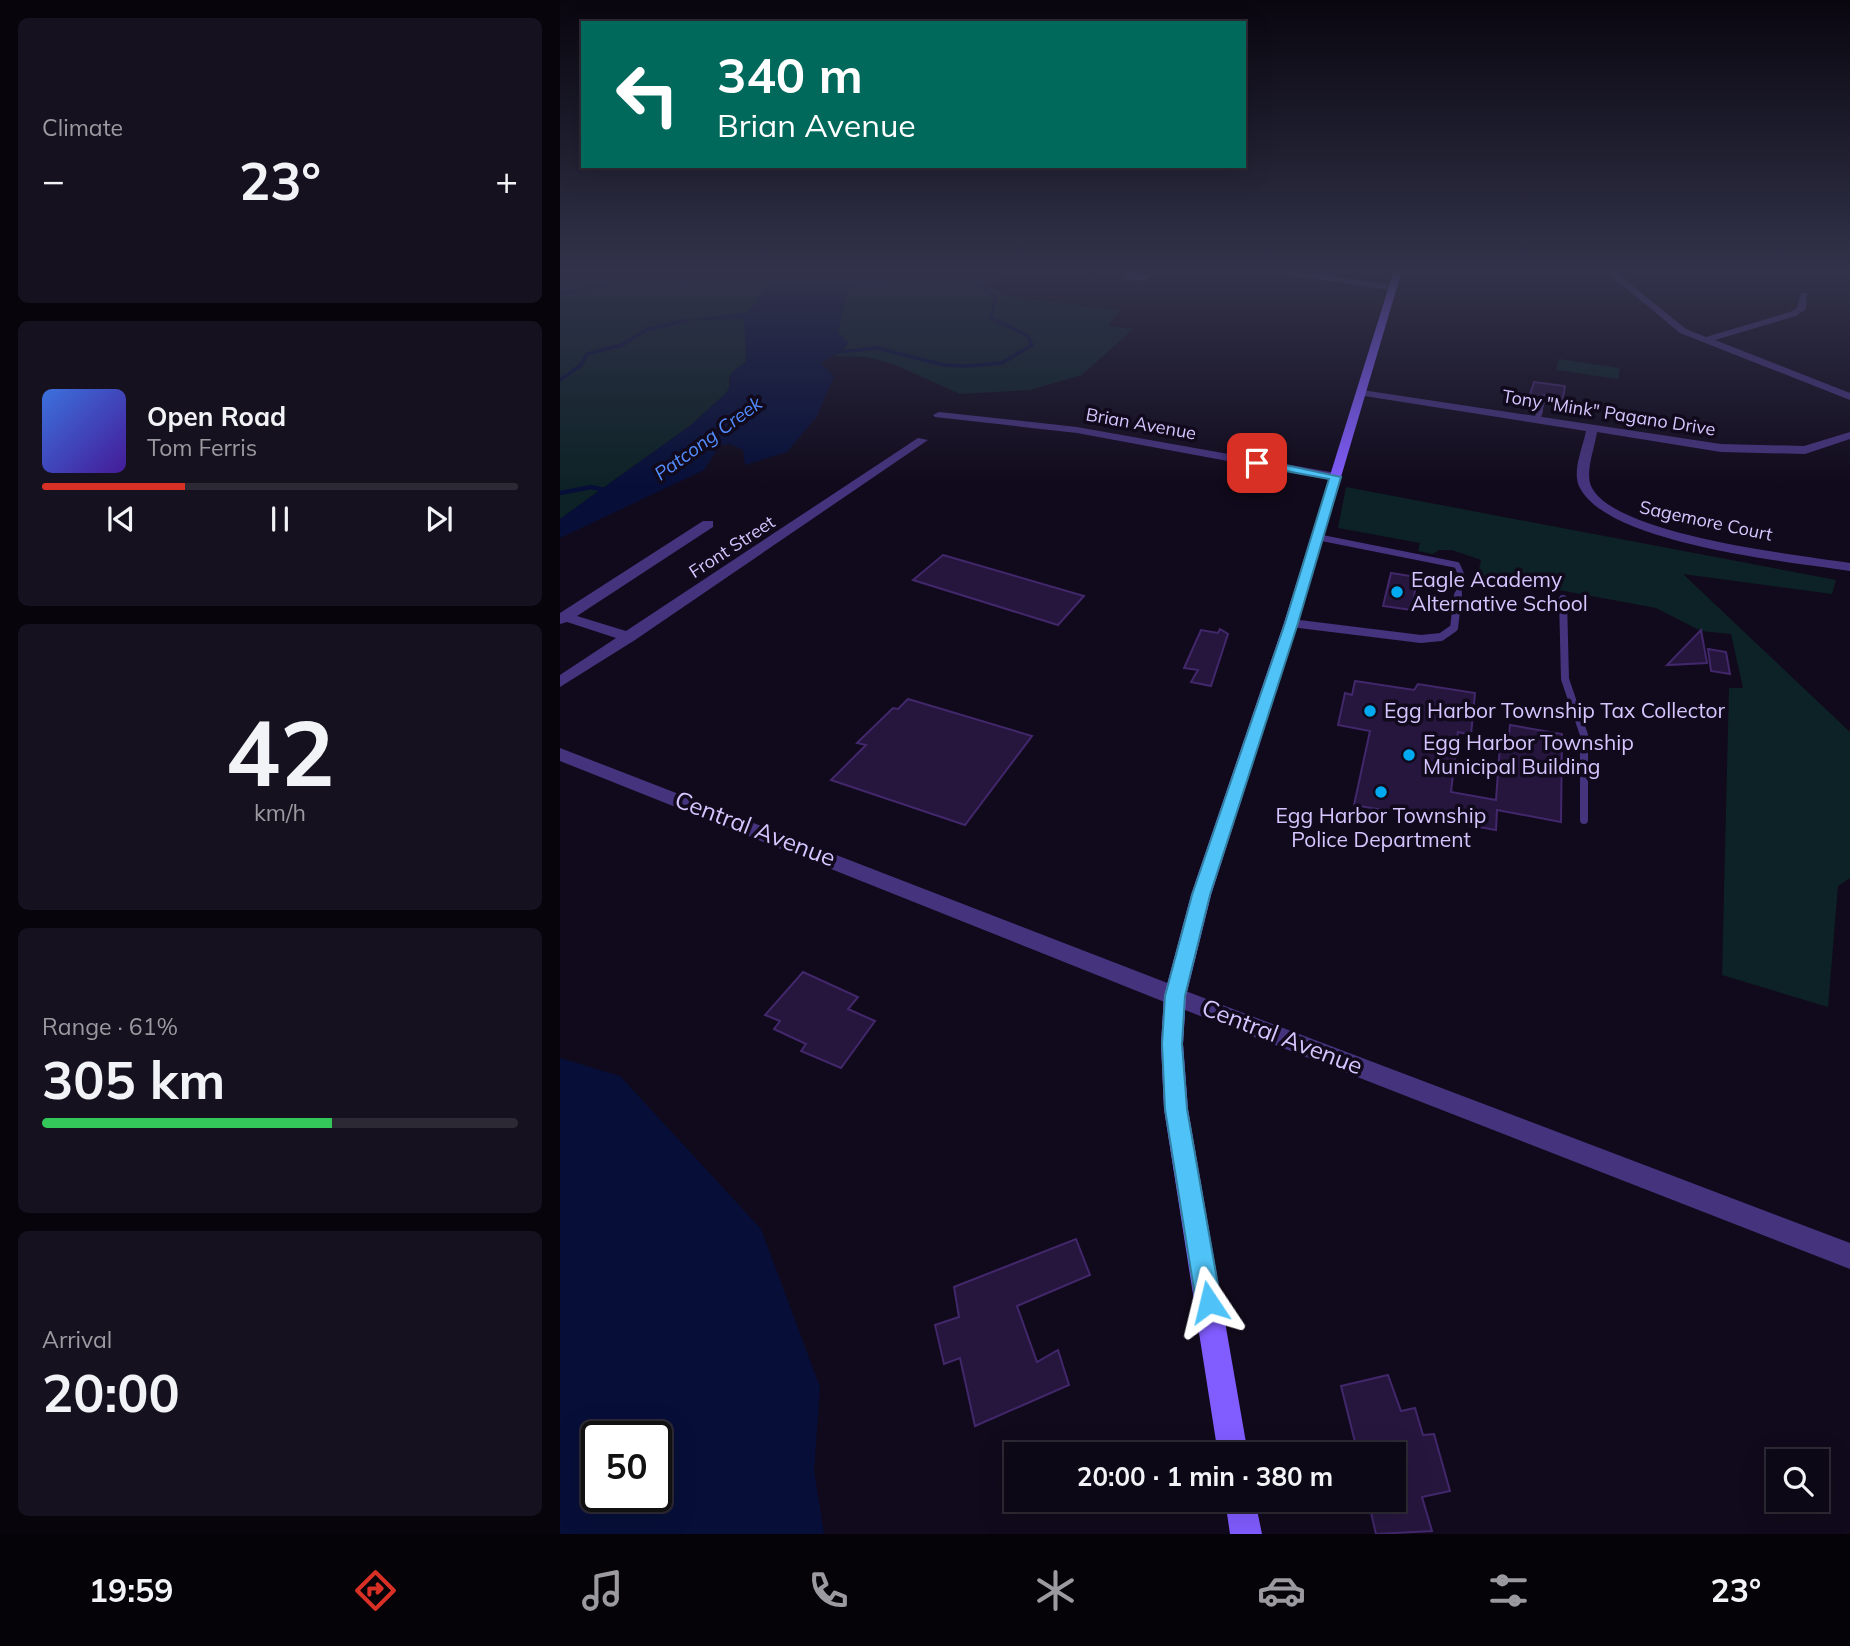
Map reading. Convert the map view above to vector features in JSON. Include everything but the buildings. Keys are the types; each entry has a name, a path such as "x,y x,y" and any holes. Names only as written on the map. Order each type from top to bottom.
{"main road":[{"path":"1231,1442 1176,1109 1172,1044 1175,996 1201,895 1292,623 1377,342"},
{"path":"1242,1512 1246,1534"}],"street":[{"path":"1710,342 1850,397"},
{"name":"Tony \"Mink\" Pagano Drive","path":"1362,393 1721,448 1805,450 1850,435"},
{"name":"Brian Avenue","path":"939,415 1088,432 1336,477"},
{"name":"Sagemore Court","path":"1592,429 1584,483 1591,497 1615,516 1674,536 1850,567"},
{"name":"Front Street","path":"560,682 922,440"},
{"path":"562,618 708,524"},
{"path":"562,618 630,636"},
{"name":"Central Avenue","path":"560,754 1175,996 1850,1256"}],"lane":[{"path":"1537,420 1543,400"},
{"path":"1292,623 1421,639 1441,637 1454,628 1461,574 1457,565 1317,537"},
{"path":"1563,599 1565,679 1584,735 1584,820"}],"green space":[{"path":"560,342 746,342 748,359 729,377 729,389 724,395 691,425 560,519"},
{"path":"843,342 1119,342 1082,375 1030,390 960,394 893,364 867,357 833,356 846,347"},
{"path":"1559,359 1620,368 1618,379 1556,370"},
{"path":"1346,487 1836,580 1832,594 1683,574 1850,732 1850,878 1838,886 1828,1007 1722,975 1729,688 1743,688 1731,634 1701,631 1656,608 1478,575 1481,560 1452,550 1439,550 1433,554 1418,551 1420,543 1338,528"}],"water":[{"name":"Patcong Creek","path":"745,342 848,342 846,347 821,363 834,376 817,416 787,452 745,465 743,450 731,444 720,445 704,470 560,538 560,519 691,425 724,395 729,389 731,373 746,362"},
{"path":"560,1058 620,1076 761,1229 820,1387 814,1471 824,1534 560,1534"}],"waterway":[{"path":"560,380 581,365 587,354 627,342"},
{"path":"839,352 877,348 944,365 967,366 1002,363 1032,345 1030,342"},
{"path":"560,493 591,487 610,491"}],"place":[{"name":"Eagle Academy Alternative School","path":"1397,592"},
{"name":"Egg Harbor Township Tax Collector","path":"1370,711"},
{"name":"Egg Harbor Township Municipal Building","path":"1409,755"},
{"name":"Egg Harbor Township Police Department","path":"1381,792"}],"route":[{"path":"1209,1302 1176,1109 1172,1044 1175,996 1201,895 1268,688 1292,623 1336,477 1257,463"}]}
